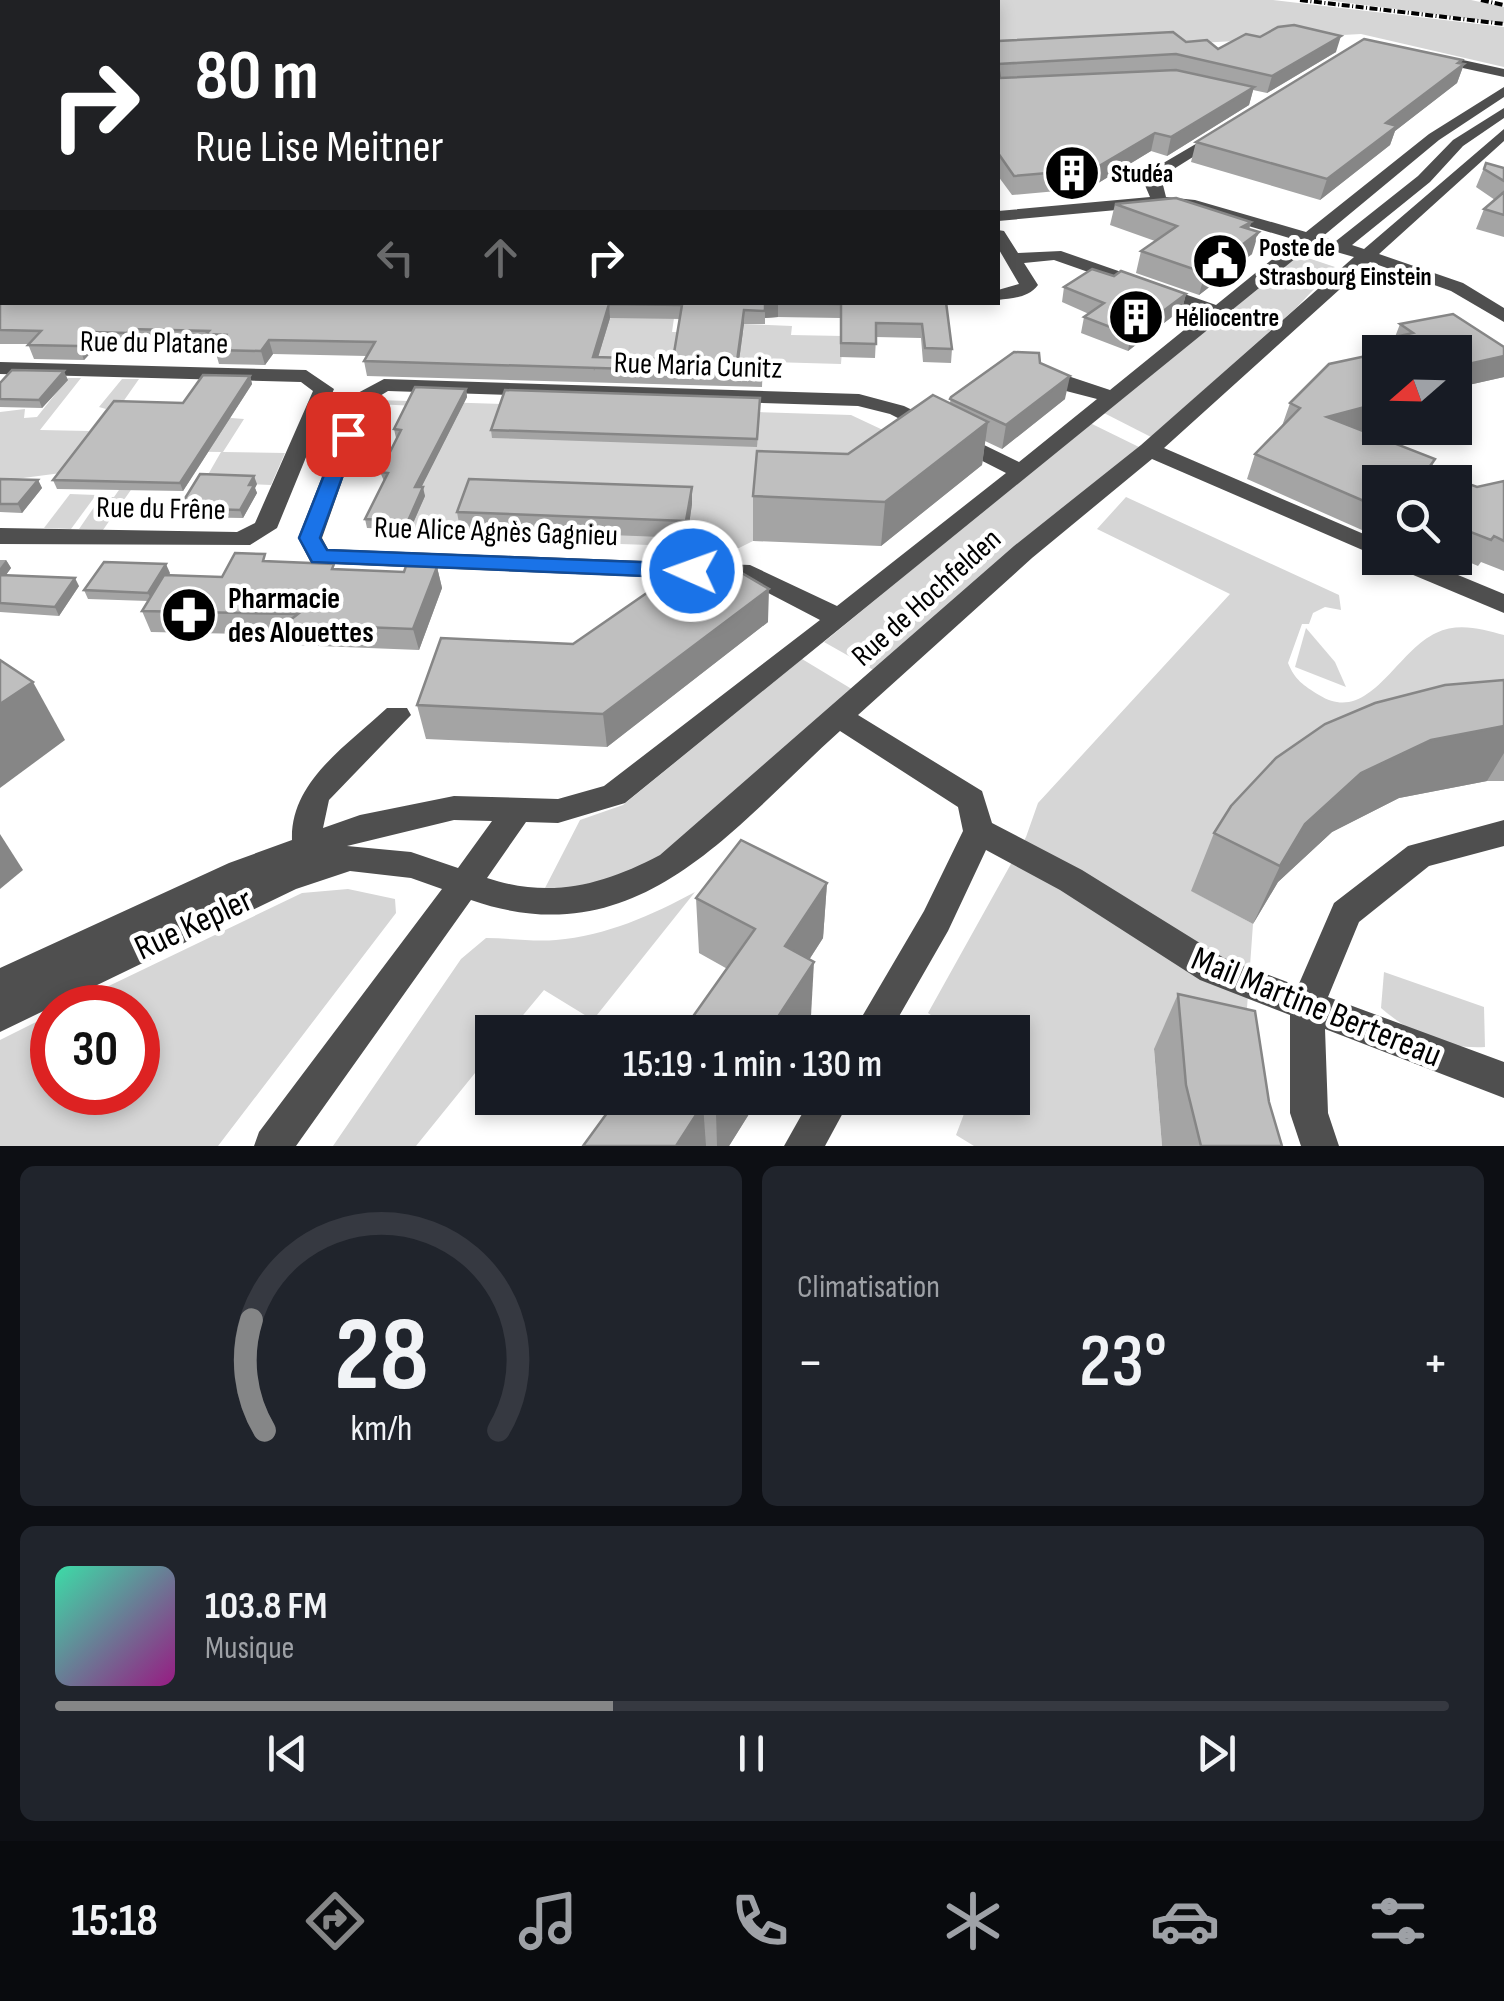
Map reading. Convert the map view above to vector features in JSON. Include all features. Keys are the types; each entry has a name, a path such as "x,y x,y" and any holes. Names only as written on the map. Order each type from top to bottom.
{"street":[{"path":"1406,51 1504,73"},
{"name":"Rue de Hochfelden","path":"311,857 423,812 558,810 614,795 1444,128 1504,91"},
{"path":"1339,247 1424,179 1458,142 1504,112"},
{"path":"1160,201 1152,182 1154,175 1240,122"},
{"name":"Rue de Hochfelden","path":"311,857 379,858 516,898 582,902 622,891 672,864 841,718 1023,552 1149,450 1504,132"},
{"path":"1000,216 1160,201 1202,205 1457,287 1504,316"},
{"path":"1000,237 1029,285 1022,291 1000,294"},
{"path":"1015,259 1055,255 1216,312"},
{"name":"Rue du Platane","path":"0,368 306,376"},
{"name":"Rue du Frêne","path":"0,536 241,540 265,528 324,389 306,376"},
{"path":"1046,380 1068,382 1111,397"},
{"name":"Rue Maria Cunitz","path":"320,557 310,538 361,399 384,385 859,400 897,410 1020,472"},
{"path":"1157,453 1362,542"},
{"name":"Rue Alice Agnès Gagnieu","path":"320,557 750,573 838,618"},
{"path":"1436,575 1504,604"},
{"path":"311,857 309,808 317,793 397,714"},
{"path":"841,718 970,800 979,831 936,922 880,1015"},
{"path":"273,1146 519,809"},
{"name":"Mail Martine Bertereau","path":"979,831 1071,880 1212,970 1504,1080"},
{"path":"1320,1146 1309,1113 1307,1006 1346,913 1420,855 1504,833"},
{"name":"Rue Kepler","path":"0,985 240,872 311,857"},
{"name":"Rue Kepler","path":"0,1016 311,857"},
{"path":"804,1146 822,1115"}],"shaded area":[{"path":"1000,0 1273,0 1504,27 1504,67 1361,34 1000,54"},
{"path":"1325,0 1471,0 1504,7 1504,23"},
{"path":"1296,254 1335,267 1297,307 1151,437 1102,412"},
{"path":"611,318 674,318 672,332 743,333 744,324 792,326 791,335 843,336 841,364 490,354"},
{"path":"68,378 81,378 40,430 89,431 106,409 99,407 122,379 139,379 118,409 244,419 223,452 285,453 271,485 218,483 198,492 221,452 158,451 103,530 79,529 101,497 114,497 138,463 0,481 0,412 25,409 24,418 37,417"},
{"path":"377,400 851,415 917,446 757,495 753,541 739,548 386,536 438,407 375,404"},
{"path":"1090,423 1139,447 877,672 824,642"},
{"path":"70,494 96,495 71,529 44,528"},
{"path":"1126,497 1339,595 1341,610 1325,607 1313,613 1309,624 1302,624 1288,663 1304,685 1337,702 1353,701 1367,694 1421,642 1436,633 1461,627 1504,635 1504,737 1192,891 1253,924 1247,1008 1237,1064 1154,1050 1162,1146 974,1146 956,1135 964,1115 1030,1115 1030,1015 928,1013 1026,837 1038,803 1230,594 1097,529"},
{"path":"1306,628 1335,662 1346,687 1295,667"},
{"path":"802,659 855,691 664,858 606,881 545,888 580,820 623,805"},
{"path":"348,889 395,899 396,913 218,1146 0,1146 0,1040 30,1025 30,1115 160,1115 160,985 111,985 302,893"},
{"path":"695,892 597,1015 585,1015 544,990 523,1015 475,1015 475,1073 416,1146 333,1146 461,959 486,938 575,938 645,916"},
{"path":"1384,972 1484,1007 1485,1047 1443,1043 1393,1018 1381,1008"}],"building":[{"path":"1294,25 1341,36 1272,76 1176,54 1000,64 1000,41 1173,32 1186,42 1207,40 1218,49 1246,34 1260,37 1278,27"},
{"path":"1364,39 1462,60 1458,63 1464,64 1386,123 1397,126 1327,179 1196,142"},
{"path":"1176,70 1254,87 1171,137 1155,133 1094,169 1014,176 1000,156 1000,78"},
{"path":"1486,163 1504,168 1504,181 1484,169"},
{"path":"1504,192 1504,215 1484,209"},
{"path":"1176,198 1251,222 1242,227 1259,232 1205,273 1141,251 1177,226 1115,204"},
{"path":"1092,269 1114,276 1121,271 1186,294 1131,335 1084,317 1104,303 1064,287"},
{"path":"0,305 609,305 593,357 673,359 682,305 765,305 765,311 744,310 737,361 763,362 762,373 364,361 375,342 269,340 261,351 215,350 226,335 206,334 209,331 130,329 127,333 92,332 79,346 28,345 41,331 0,330"},
{"path":"841,305 946,305 952,349 925,348 922,324 876,323 876,344 841,343"},
{"path":"1453,314 1504,347 1504,356 1472,363 1472,335 1404,335 1413,333 1400,324"},
{"path":"1014,352 1039,353 1040,363 1070,376 1006,425 950,399 951,397"},
{"path":"1362,357 1362,408 1327,417 1362,431 1362,445 1399,445 1435,459 1431,465 1362,465 1362,500 1255,454 1300,408 1290,403 1329,364"},
{"path":"12,370 64,371 39,400 0,399 0,383"},
{"path":"203,375 250,376 180,483 53,480 114,401 183,403"},
{"path":"415,387 466,389 415,487 423,487 408,521 365,519 388,473 380,472 401,430 394,429"},
{"path":"505,390 760,398 757,439 491,430"},
{"path":"933,395 988,422 885,502 753,496 757,451 848,454"},
{"path":"200,474 254,476 249,485 254,485 240,510 179,508"},
{"path":"0,479 38,480 18,504 0,504"},
{"path":"469,479 692,487 686,521 457,512"},
{"path":"1504,481 1504,541 1494,536 1491,540 1472,533 1472,485"},
{"path":"706,552 769,589 603,714 417,705 441,638 573,644"},
{"path":"235,553 265,554 263,561 334,564 332,569 404,572 406,566 437,567 413,629 285,624 298,614 142,611 164,575 222,577"},
{"path":"104,562 166,564 148,593 84,590"},
{"path":"0,575 75,578 55,607 0,603"},
{"path":"0,660 33,682 0,704"},
{"path":"1504,680 1504,726 1431,740 1361,773 1305,824 1280,866 1214,833 1231,806 1276,758 1325,724 1375,703 1445,685"},
{"path":"741,840 827,883 785,946 814,962 779,1015 694,1015 755,929 696,898"},
{"path":"1178,994 1255,1011 1269,1102 1282,1146 1201,1146 1186,1085"},
{"path":"606,1115 696,1115 676,1146 583,1146"}],"railway":[{"path":"1300,0 1504,24"},
{"path":"1481,0 1504,5"}],"place":[{"name":"Studéa","path":"1072,173"},
{"name":"Poste de Strasbourg Einstein","path":"1220,261"},
{"name":"Héliocentre","path":"1136,317"},
{"name":"Pharmacie des Alouettes","path":"189,615"}],"route":[{"path":"348,434 310,538 320,557 692,571"}]}
